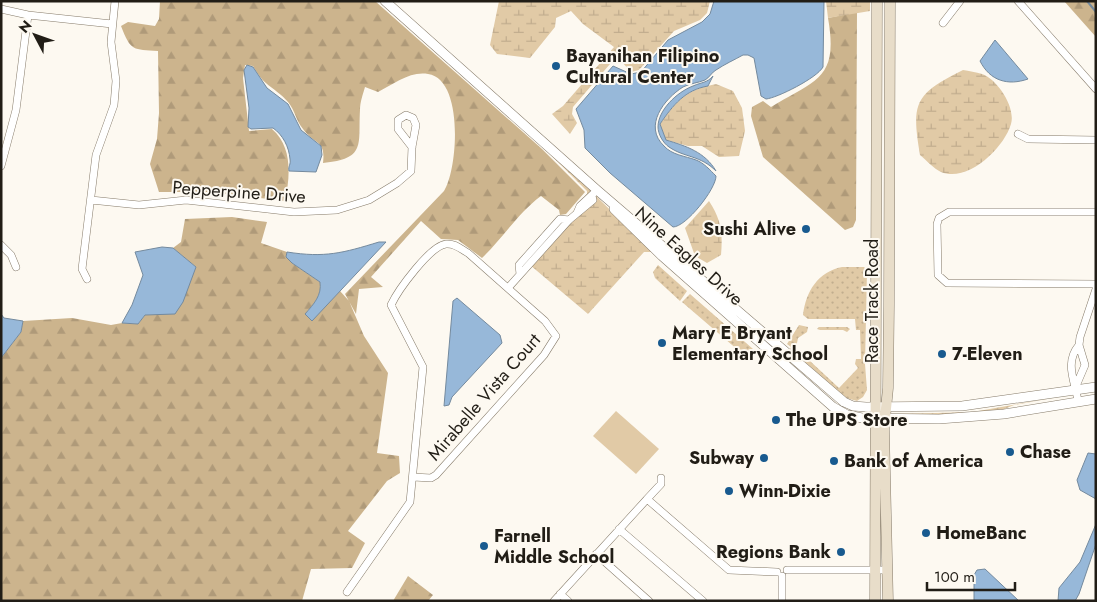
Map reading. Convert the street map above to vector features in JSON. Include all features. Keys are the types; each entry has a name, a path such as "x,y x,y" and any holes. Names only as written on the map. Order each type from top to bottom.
{"main road":[{"name":"Race Track Road","path":"875,601 874,571 880,418 875,261 877,1"},
{"name":"Race Track Road","path":"880,407 888,388 890,1"},
{"path":"889,245 875,261 880,274 882,299 889,306"},
{"name":"Race Track Road","path":"880,418 888,601"}],"street":[{"path":"87,279 82,269 96,155 114,100 116,81 111,42 115,1"},
{"name":"Nine Eagles Drive","path":"385,1 595,193 599,194 839,398 853,406 970,405 1076,387 1096,387"},
{"path":"943,23 960,1"},
{"path":"1018,1 1096,89"},
{"path":"1,9 28,15 112,24"},
{"path":"1,166 16,110 28,15"},
{"path":"1018,134 1028,139 1096,140"},
{"name":"Pepperpine Drive","path":"91,200 139,205 186,200 294,212 337,210 369,200 407,175 412,164 412,148"},
{"path":"508,288 520,274 520,265 560,219 569,220 585,209 593,200 595,193"},
{"path":"1096,212 949,212 943,214 937,224 936,263 938,275 941,280 948,284 1096,284"},
{"name":"Mirabelle Vista Court","path":"347,592 410,502 423,367 391,305 394,298 421,264 445,244 454,245 468,253 508,288 553,329 556,336 552,344 436,475 431,478 413,477"},
{"path":"1,245 11,255 16,267"},
{"name":"Nine Eagles Drive","path":"665,252 833,407 847,415 880,418 939,419 1001,414"},
{"path":"1078,401 1076,387 1072,382 1070,370 1074,350 1079,345 1096,288"},
{"path":"1001,414 1016,408 1068,397 1076,387 1085,365 1079,345"},
{"path":"1078,401 1090,393 1096,392"},
{"path":"1001,414 1096,399"},
{"path":"554,601 647,499 661,481"},
{"path":"647,499 729,570 782,573 888,570"},
{"path":"619,529 703,601"},
{"path":"596,554 649,601"},
{"path":"782,573 782,601"},
{"path":"560,594 568,601"}],"green space":[{"path":"160,1 375,1 542,149 585,192 566,214 560,215 559,210 541,196 525,210 482,258 458,240 441,239 421,221 371,277 383,287 359,289 356,314 345,294 444,191 449,180 455,146 455,126 453,107 448,91 440,80 428,74 408,76 378,92 365,87 360,104 359,141 357,148 347,158 323,163 323,150 321,146 301,126 288,102 262,79 253,66 245,65 243,78 249,131 272,129 284,144 287,153 289,172 285,201 211,192 159,192 150,164 157,139 159,113 158,51 134,48 127,41 121,26 128,22 155,26 159,19"},
{"path":"379,1 593,190 597,197 653,252 644,252 588,314 530,265 587,194 587,191 544,148"},
{"path":"499,1 710,1 707,13 700,20 674,31 639,70 631,72 621,61 610,64 573,107 572,114 577,123 570,134 552,114 563,106 614,47 583,24 571,11 556,18 555,27 530,58 497,54 490,45"},
{"path":"826,1 870,1 870,11 828,18"},
{"path":"1064,1 1096,1 1096,37"},
{"path":"857,12 856,220 853,227 845,230 763,157 751,116 752,107 763,101 771,107 820,76 830,54 831,39 828,18"},
{"path":"963,70 982,74 994,82 1004,94 1012,117 1007,133 993,153 973,168 962,173 951,174 938,171 920,155 916,123 917,111 926,93 947,78"},
{"path":"716,84 733,91 742,108 745,131 739,156 719,157 702,146 688,146 666,140 660,124 683,97 697,89"},
{"path":"709,201 719,220 722,247 721,255 707,263 695,256 685,228"},
{"path":"232,217 267,222 261,243 287,252 286,257 292,263 320,282 319,295 306,313 311,320 340,291 349,301 364,336 388,373 377,453 399,456 400,473 387,481 348,531 365,543 352,568 311,569 302,601 1,601 1,358 21,332 23,321 72,318 111,325 122,323 138,324 145,315 175,313 196,267 173,248 181,242 185,219"},
{"path":"658,265 687,291 680,301 655,278 653,272"},
{"path":"842,267 864,267 867,270 865,364 867,390 863,397 857,401 846,398 790,349 791,347 787,344 799,325 808,327 807,332 798,338 796,348 839,388 858,368 855,364 856,359 861,359 860,330 856,330 855,319 808,319 803,315 807,298 815,284 826,273"},
{"path":"690,294 753,349 746,357 682,302"},
{"path":"819,327 847,327 850,329 847,332 843,330 817,329"},
{"path":"1063,396 1014,405 1002,410 939,415 898,414 973,412"},
{"path":"616,411 659,449 636,474 593,436"},
{"path":"408,576 433,595 428,601 393,601"}],"water":[{"path":"714,1 824,1 823,67 796,87 766,99 761,96 754,58 743,55 715,71 705,80 683,87 669,98 658,114 655,130 658,138 671,151 699,161 716,176 715,182 706,198 685,221 673,227 610,173 585,148 584,130 576,109 613,66 631,74 641,72 668,40 702,22 710,14"},
{"path":"995,40 1028,79 1007,82 994,77 984,68 980,61"},
{"path":"247,65 253,67 267,88 288,104 301,130 321,146 322,155 316,172 289,171 288,150 280,134 273,128 251,129 248,127 249,108 244,70"},
{"path":"713,76 708,86 693,91 680,99 660,124 666,140 688,147 701,154 712,164 716,171 704,162 669,147 661,138 658,127 661,114 675,97"},
{"path":"386,242 312,321 305,314 319,295 320,282 292,263 286,257 287,252 312,255 334,253"},
{"path":"162,247 173,248 196,267 183,302 175,314 145,315 138,324 122,323 132,305 143,275 135,252"},
{"path":"457,298 500,335 502,343 452,397 449,405 444,406 453,301"},
{"path":"1,314 4,318 23,321 21,332 1,358"},
{"path":"1088,453 1096,454 1096,499 1080,490 1077,480"},
{"path":"1096,524 1096,544 1079,594 1075,601 1058,601 1059,588 1080,562"},
{"path":"985,569 1019,601 974,601 974,575 977,570"}],"waterway":[{"path":"1087,1 1096,12"}],"place":[{"name":"Bayanihan Filipino Cultural Center","path":"556,66"},
{"name":"Sushi Alive","path":"806,229"},
{"name":"Mary E Bryant Elementary School","path":"662,343"},
{"name":"7-Eleven","path":"942,354"},
{"name":"The UPS Store","path":"776,420"},
{"name":"Chase","path":"1010,452"},
{"name":"Subway","path":"764,458"},
{"name":"Bank of America","path":"834,461"},
{"name":"Winn-Dixie","path":"729,491"},
{"name":"HomeBanc","path":"926,533"},
{"name":"Farnell Middle School","path":"484,546"},
{"name":"Regions Bank","path":"841,552"}]}
